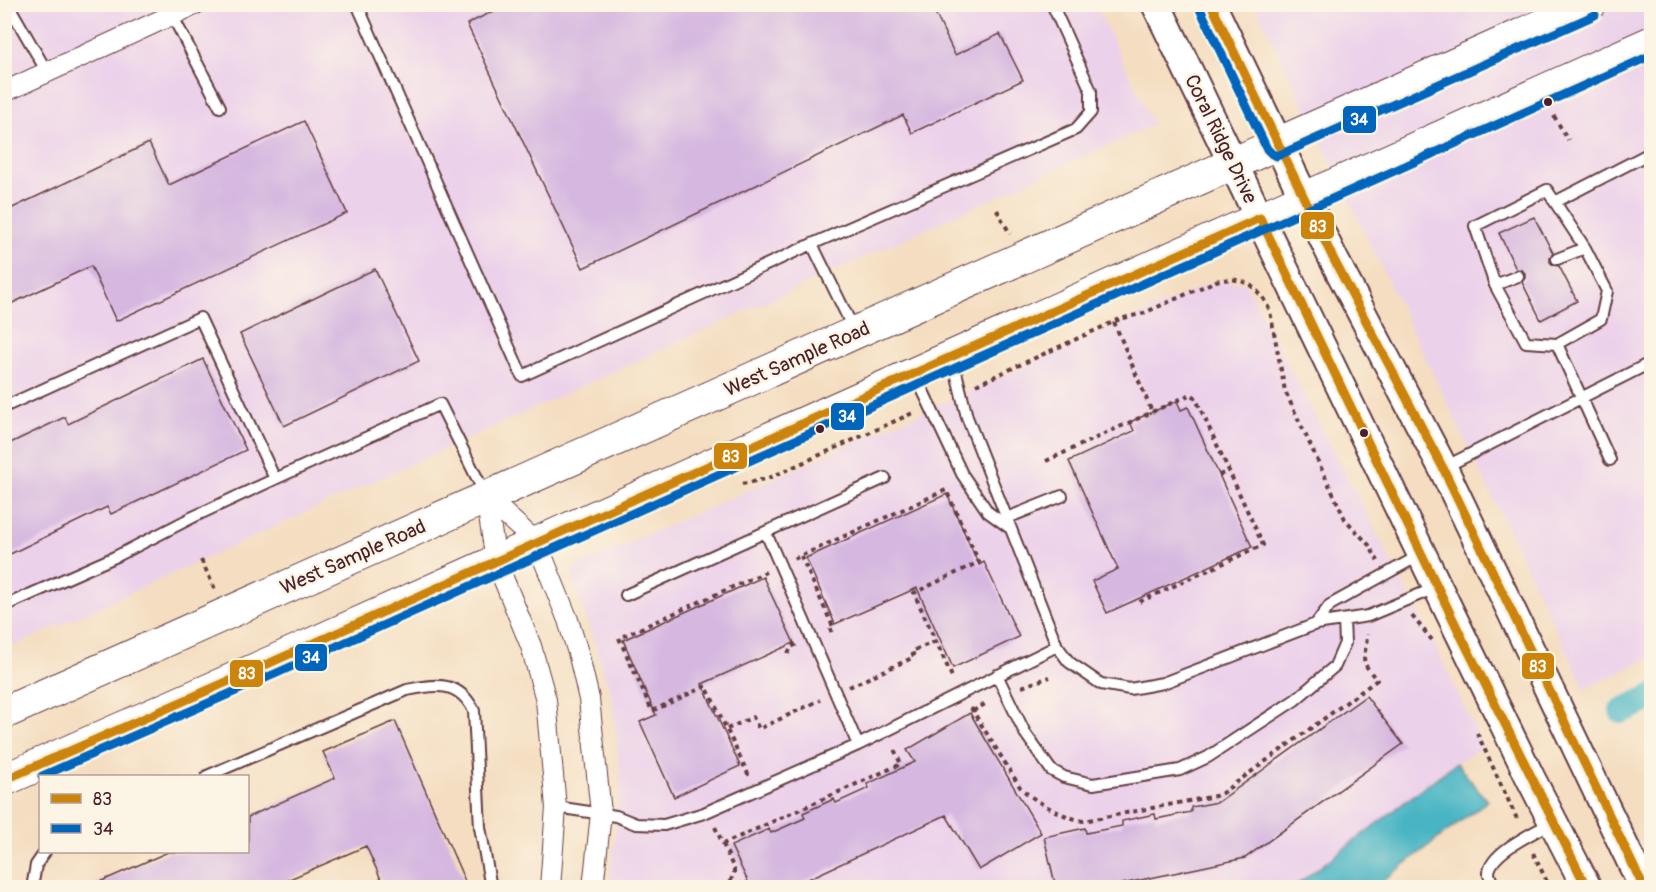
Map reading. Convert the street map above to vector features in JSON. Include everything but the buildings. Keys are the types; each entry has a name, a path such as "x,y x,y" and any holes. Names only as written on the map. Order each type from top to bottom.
{"main road":[{"name":"Coral Ridge Drive","path":"1156,4 1438,588 1587,888"},
{"path":"1211,4 1333,258 1443,468 1644,888"},
{"name":"West Sample Road","path":"4,713 1590,4"},
{"path":"4,780 1652,42"}],"street":[{"path":"4,92 196,4"},
{"path":"486,497 537,543 568,620 589,699 602,813 593,888"},
{"path":"486,497 496,561 531,646 546,700 556,807 550,888"}],"lane":[{"path":"357,4 522,376 812,244 1076,129 1092,112 1091,91 1052,4"},
{"path":"4,6 12,11 47,72"},
{"path":"172,15 220,107"},
{"path":"1555,202 1652,152"},
{"path":"1547,190 1555,202 1585,248 1607,291 1600,319 1557,344 1526,342 1495,285 1475,226 1547,190"},
{"path":"812,244 855,333"},
{"path":"1557,260 1585,248"},
{"path":"1495,285 1518,276"},
{"path":"4,407 200,318 275,479"},
{"path":"1557,344 1610,460"},
{"path":"952,357 967,417 1057,646 1069,662 1101,684 1130,689 1163,683 1316,624 1368,616 1438,588"},
{"path":"1443,468 1652,362"},
{"path":"915,373 962,474 988,512 1009,523"},
{"path":"4,606 117,556 193,517 440,404 486,497"},
{"path":"626,595 885,478"},
{"path":"1009,523 1062,496"},
{"path":"766,532 858,745"},
{"path":"1316,624 1330,605 1422,554"},
{"path":"997,675 1026,733 1051,770 1064,777 1093,784 1180,770 1208,757 1285,706 1335,666 1345,643 1344,620"},
{"path":"556,807 602,813 636,824 664,825 708,812 858,745 1057,646"},
{"path":"212,775 407,690 434,685 455,689 468,699 474,711 480,827 491,888"},
{"path":"1495,888 1489,875 1491,865 1503,851 1553,822"},
{"path":"32,888 36,865 44,853"}],"path":[{"path":"1554,116 1568,140"},
{"path":"997,210 1010,235"},
{"path":"961,392 1114,322 1144,314 1223,280 1240,280 1257,290 1264,298 1269,311 1285,391 1345,519 1369,545 1386,574"},
{"path":"1114,322 1152,412"},
{"path":"1046,461 1191,394 1194,395 1263,545 1137,603"},
{"path":"734,484 769,477 930,405"},
{"path":"1219,476 1229,471"},
{"path":"739,778 748,774 706,686 652,711 619,638 946,490 980,562 914,593 962,693 1020,787 1028,795 1069,817 1084,821 1222,793 1377,680 1364,665 1363,660 1367,634 1374,626"},
{"path":"201,561 216,591"},
{"path":"1400,603 1432,639 1436,648"},
{"path":"1410,619 1418,623"},
{"path":"727,729 753,717 759,729 914,657 912,651 936,640"},
{"path":"1473,727 1550,888"},
{"path":"723,844 901,764 892,746 902,741"},
{"path":"708,812 734,869 729,885"}],"shaded area":[{"path":"4,5 1096,5 1153,125 5,650"},
{"path":"1255,5 1651,5 1651,657 1585,689"},
{"path":"1215,281 1245,283 1432,639 1483,747 1456,763 1294,887 609,887 621,781 612,696 570,570"}],"water":[{"path":"1456,763 1487,801 1375,887 1294,887"}],"waterway":[{"path":"1622,711 1652,697"}],"transit line":[{"name":"83","path":"1211,4 1333,258 1443,468 1644,888"},
{"name":"34","path":"1200,9 1267,149 1277,156 1595,15"},
{"name":"34","path":"44,775 277,673 1652,55"},
{"name":"83","path":"4,780 1260,218 1462,638 1587,888"}]}
